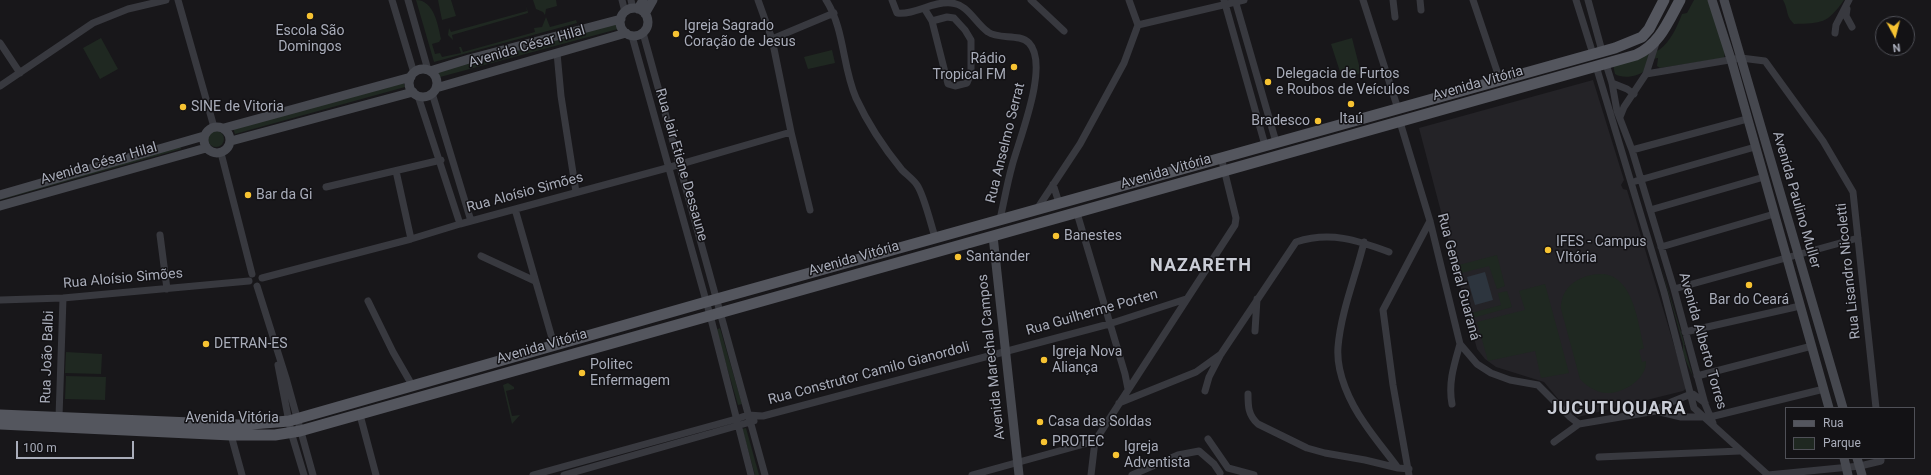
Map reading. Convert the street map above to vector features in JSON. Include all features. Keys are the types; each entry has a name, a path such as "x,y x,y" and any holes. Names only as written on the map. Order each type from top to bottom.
{"main road":[{"name":"Avenida Vitória","path":"0,415 239,425 293,419 935,237 1598,53 1633,42 1642,37 1649,29 1664,0"},
{"name":"Avenida Vitória","path":"0,424 231,436 275,435 360,415 1642,53 1657,40 1680,0"},
{"path":"1598,53 1601,65"},
{"path":"993,236 993,230 997,224 1013,216"}],"street":[{"path":"0,86 93,23 128,9 166,0"},
{"path":"178,0 214,127"},
{"path":"392,0 412,75 409,85 415,94 441,160 460,224"},
{"path":"408,0 429,70 436,78 434,91 471,221"},
{"path":"622,0 648,25 643,33"},
{"path":"629,35 622,28 632,11 643,0"},
{"path":"632,11 653,0"},
{"path":"758,0 772,39 810,210"},
{"path":"826,0 834,13 843,41 848,74 856,97 870,125 884,146 903,171 918,186 935,237"},
{"name":"Rua Anselmo Serrat","path":"892,0 897,14 906,14 941,3 958,5 968,11 989,33 1002,37 1018,38 1028,42 1036,55 1036,76 1030,105 1012,165 1000,219"},
{"path":"1031,0 1064,31"},
{"path":"1037,209 1080,144 1124,64 1138,26 1129,0"},
{"path":"1138,26 1225,2 1244,0"},
{"path":"1363,0 1398,109"},
{"path":"1393,0 1395,17"},
{"path":"1420,0 1422,10"},
{"path":"1474,0 1500,80"},
{"path":"1576,0 1598,53"},
{"path":"1588,0 1598,53"},
{"name":"Avenida Paulino Muller","path":"1712,0 1731,59 1786,259 1830,407"},
{"name":"Avenida Paulino Muller","path":"1724,0 1843,407"},
{"path":"1235,1 1270,144"},
{"path":"1225,2 1270,144"},
{"path":"1848,2 1846,16 1852,27"},
{"path":"1835,33 1836,25 1848,2"},
{"path":"924,8 932,21 948,84 955,86 967,83 970,79 971,67 971,40 968,34 954,18 947,17 932,21"},
{"name":"Avenida César Hilal","path":"429,70 632,11"},
{"path":"772,39 834,13"},
{"name":"Avenida César Hilal","path":"434,91 557,53 629,35 643,33"},
{"name":"Rua Jair Etiene Dessaune","path":"643,33 712,300"},
{"name":"Rua Jair Etiene Dessaune","path":"629,35 667,168 712,300"},
{"path":"1608,110 1619,114 1634,94 1646,74 1657,40"},
{"path":"0,43 20,73"},
{"path":"557,53 561,96 576,192"},
{"name":"Rua Lisandro Nicoletti","path":"1646,74 1731,59 1742,58 1765,61 1824,141 1853,192 1876,407"},
{"name":"Avenida Alberto Torres","path":"1601,65 1612,83 1619,114 1632,150 1674,289 1705,404 1707,417"},
{"name":"Avenida Alberto Torres","path":"1601,65 1608,110 1664,292 1694,408 1707,417 1720,433 1768,475"},
{"path":"224,128 229,134 231,141 227,150 221,153 213,153 206,148 204,136 207,131 214,127 224,128 412,75 420,69 429,70"},
{"path":"1612,83 1627,89 1634,94"},
{"path":"231,141 415,94 426,96 434,91"},
{"path":"1632,150 1747,119"},
{"name":"Rua General Guaraná","path":"1400,122 1430,221 1460,344 1477,364 1491,373 1510,380 1538,385 1579,424"},
{"name":"Rua Aloísio Simões","path":"262,278 411,239 515,208 678,165 791,129"},
{"name":"Avenida César Hilal","path":"0,195 204,136"},
{"path":"1630,183 1755,147"},
{"name":"Avenida César Hilal","path":"0,206 206,148"},
{"path":"221,153 253,286 257,286 272,334 293,419 304,475"},
{"path":"1091,475 1095,441 1186,299 1236,225 1236,218 1221,158"},
{"path":"326,187 441,160"},
{"path":"396,171 411,239"},
{"path":"1650,210 1764,177"},
{"path":"1053,184 1059,203"},
{"path":"515,208 554,345"},
{"path":"1077,213 1125,374 1128,389"},
{"path":"1661,247 1774,214"},
{"path":"1409,472 1393,385 1383,310 1430,221"},
{"path":"160,235 167,289"},
{"name":"Avenida Marechal Campos","path":"993,236 1019,475"},
{"path":"1205,391 1209,377 1221,354 1296,242 1317,237 1351,238 1389,252"},
{"path":"1674,289 1858,238"},
{"path":"1364,242 1341,331 1338,348 1340,364 1344,385 1364,423 1398,468"},
{"path":"481,256 535,281"},
{"path":"251,278 259,274 262,278 261,284 257,286"},
{"name":"Rua Aloísio Simões","path":"0,300 63,298 167,289 251,278"},
{"name":"Rua João Balbi","path":"59,417 63,298"},
{"name":"Rua Guilherme Porten","path":"1005,351 1109,324 1186,299"},
{"path":"1254,331 1257,299"},
{"path":"712,300 751,423 765,475"},
{"path":"712,300 736,418 751,475"},
{"path":"368,301 393,352 412,385"},
{"path":"1685,332 1800,306"},
{"path":"1452,404 1450,391 1451,376 1460,344"},
{"path":"1697,376 1812,346"},
{"name":"Rua Construtor Camilo Gianordoli","path":"533,475 736,418 763,416 1005,351"},
{"path":"1119,403 1196,372 1221,354"},
{"path":"1125,374 1139,374"},
{"path":"1554,442 1579,424 1656,411 1681,417 1707,417 1824,390"},
{"path":"1248,394 1250,414 1258,424 1307,448 1324,453 1365,460 1409,472"},
{"path":"1656,411 1664,405 1691,394 1705,404"},
{"path":"360,415 376,475"},
{"name":"Rua Construtor Camilo Gianordoli","path":"564,475 739,427 751,423 763,416"},
{"path":"295,431 312,475"},
{"path":"231,436 242,475"},
{"path":"1208,439 1228,468 1254,475"},
{"path":"972,475 1095,441"},
{"path":"1132,475 1178,455 1199,451 1214,464 1220,474 1228,468"},
{"path":"1599,457 1740,451"},
{"path":"1844,459 1847,472"},
{"path":"1768,475 1847,472 1860,466 1881,461 1881,459"}],"shaded area":[{"name":"IFES - Campus VItória","path":"1593,80 1624,180 1621,185 1623,189 1627,190 1687,388 1683,391 1578,417 1569,412 1544,382 1496,367 1485,359 1477,349 1419,128"},
{"path":"1485,272 1493,300 1475,305 1467,277"}],"green space":[{"path":"416,0 427,4 434,14 441,39 439,42 432,44 435,54 440,53 442,57 461,53 459,47 461,47 463,52 535,32 534,28 542,27 546,17 550,27 576,20 577,23 434,62"},
{"path":"438,0 451,0 456,16 442,20"},
{"path":"533,0 556,0 557,6 546,9 545,15 543,12 536,9"},
{"path":"1694,0 1708,0 1725,52 1724,58 1660,68 1657,66 1658,58 1652,59 1646,69 1635,76 1626,77 1615,74 1613,65 1659,50 1673,34 1682,14 1687,13"},
{"path":"1783,0 1844,0 1833,14 1823,21 1794,24 1789,18"},
{"path":"526,6 530,19 528,13 452,35 453,40 448,35 449,28 451,32 527,11"},
{"path":"616,23 618,29 440,77 438,71"},
{"path":"101,38 118,69 100,79 83,48"},
{"path":"1352,38 1361,73 1342,78 1331,44"},
{"path":"832,50 835,63 808,69 804,57"},
{"path":"403,81 405,87 235,134 233,128"},
{"path":"213,131 219,131 224,136 222,145 219,147 213,147 208,142 208,136"},
{"path":"179,144 181,149 0,200 0,195"},
{"path":"1497,255 1505,286 1497,289 1489,266 1457,274 1455,266"},
{"path":"1660,263 1685,345 1693,377 1683,354 1683,344"},
{"path":"1604,274 1614,277 1622,284 1628,293 1637,315 1644,348 1639,350 1642,362 1646,361 1643,374 1633,384 1613,393 1599,391 1585,384 1580,379 1561,309 1564,293 1574,282 1588,276"},
{"path":"1545,284 1569,373 1541,378 1535,351 1488,361 1477,322 1525,310 1519,291"},
{"path":"1507,291 1512,307 1469,319 1468,314 1501,305 1498,293"},
{"path":"720,328 742,404 738,405 716,330"},
{"path":"66,352 102,354 101,374 65,373"},
{"path":"66,376 106,377 105,400 65,399"},
{"path":"508,383 514,387 514,389 506,391 512,416 520,415 512,424 503,385"},
{"path":"746,428 759,475 755,475 742,429"}],"place":[{"name":"Escola São Domingos","path":"310,16"},
{"name":"Igreja Sagrado Coração de Jesus","path":"676,34"},
{"name":"Rádio Tropical FM","path":"1014,67"},
{"name":"Delegacia de Furtos e Roubos de Veículos","path":"1268,82"},
{"name":"Itaú","path":"1351,104"},
{"name":"SINE de Vitoria","path":"183,107"},
{"name":"Bradesco","path":"1318,121"},
{"name":"Bar da Gi","path":"248,195"},
{"name":"Banestes","path":"1056,236"},
{"name":"IFES - Campus VItória","path":"1548,250"},
{"name":"Santander","path":"958,257"},
{"name":"Bar do Ceará","path":"1749,285"},
{"name":"DETRAN-ES","path":"206,344"},
{"name":"Igreja Nova Aliança","path":"1044,360"},
{"name":"Politec Enfermagem","path":"582,373"},
{"name":"Casa das Soldas","path":"1040,422"},
{"name":"PROTEC","path":"1044,442"},
{"name":"Igreja Adventista","path":"1116,455"}],"district":[{"name":"NAZARETH","path":"1201,266"},
{"name":"JUCUTUQUARA","path":"1617,409"}]}
